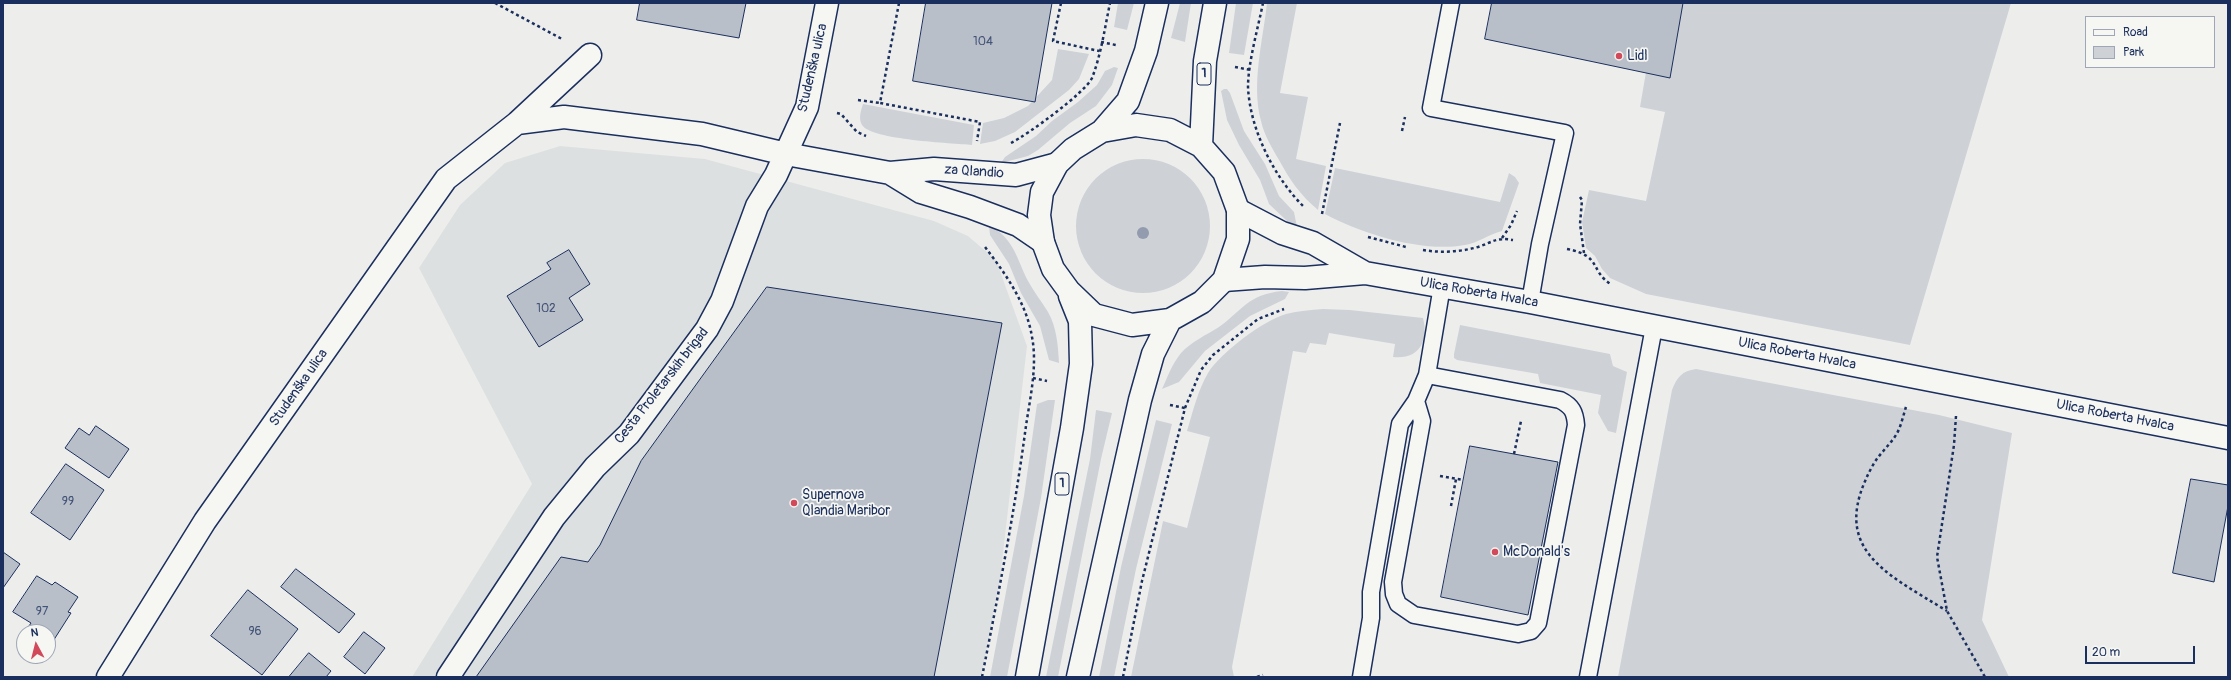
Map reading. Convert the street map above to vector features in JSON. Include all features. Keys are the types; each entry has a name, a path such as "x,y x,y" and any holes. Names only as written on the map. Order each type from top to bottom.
{"street":[{"name":"Studenška ulica","path":"786,154 807,107 827,3"},
{"name":"1","path":"1027,677 1072,428 1081,364 1080,321 1069,291 1053,269 1043,242 1039,215 1042,192 1057,164 1073,149 1102,131 1122,110 1135,85 1146,51 1157,3"},
{"name":"1","path":"1200,146 1205,61 1215,3"},
{"name":"Studenška ulica","path":"108,677 205,521 446,179 517,122 590,55"},
{"name":"za Qlandio","path":"517,122 564,117 702,134 786,154 890,173 934,169 1016,175 1057,164"},
{"path":"1069,291 1094,315 1132,325 1170,320 1202,302 1224,280 1238,239 1238,210 1224,172 1200,146 1170,130 1157,128 1136,125 1102,131"},
{"name":"Cesta Proletarskih brigad","path":"448,677 554,517 595,467 628,434 707,329 722,301 757,206 786,154"},
{"name":"za Qlandio","path":"890,173 921,192 970,207 1018,225 1043,242"},
{"path":"1238,210 1282,233 1313,243 1365,273"},
{"path":"1224,280 1265,277 1304,278 1365,273"},
{"name":"Ulica Roberta Hvalca","path":"1365,273 1530,302 2228,438"},
{"path":"1078,677 1140,400 1153,354 1170,320"}],"lane":[{"path":"1451,3 1431,108 1565,133 1540,244 1530,302"},
{"path":"1361,677 1371,618 1372,592 1400,424 1416,401 1427,375 1442,286"},
{"path":"1588,677 1654,327"},
{"path":"1416,401 1422,421 1393,582 1394,594 1398,604 1414,616 1518,634 1531,631 1538,623 1576,425 1575,415 1570,405 1560,400 1427,375"}],"path":[{"path":"495,3 590,55"},
{"path":"880,103 900,3"},
{"path":"1061,3 1053,41 1099,51"},
{"path":"1008,144 1021,138 1061,109 1091,79 1110,3"},
{"path":"1263,3 1248,87 1257,130 1267,154 1295,198 1306,209"},
{"path":"1233,67 1251,70"},
{"path":"858,100 980,122 976,145"},
{"path":"1320,216 1340,123"},
{"path":"1367,237 1408,247"},
{"path":"1422,250 1437,252 1459,251 1502,238"},
{"path":"980,241 1000,267 1026,314 1035,356 1019,477 1001,583 982,677"},
{"path":"1580,252 1590,256 1600,274 1618,289"},
{"path":"1123,677 1142,581 1185,408 1201,370 1213,355 1258,319 1286,308"},
{"path":"1912,376 1903,418 1895,436 1875,460 1862,486 1857,508 1858,530 1864,549 1877,566 1947,611"},
{"path":"1961,386 1937,557 1947,611 1985,677"},
{"path":"1167,404 1185,408"},
{"path":"1514,454 1521,416"},
{"path":"1434,475 1463,480"},
{"path":"1451,506 1456,479"},
{"path":"1257,677 1263,675"}],"shaded area":[{"path":"560,146 705,159 934,221 968,236 996,260 1027,346 1000,579 981,677 412,677 532,484 419,268 460,205 505,163"}],"green space":[{"path":"1118,3 1134,3 1127,30 1114,27"},
{"path":"1180,3 1191,3 1185,42 1171,38"},
{"path":"1236,3 1253,3 1244,55 1229,53"},
{"path":"1267,3 1297,3 1280,93 1308,97 1296,159 1326,166 1318,210 1301,193 1287,174 1268,141 1261,121 1258,107 1257,77"},
{"path":"1683,3 2011,3 1910,345 1646,294 1610,278 1602,269 1595,256 1586,248 1582,222 1589,190 1646,201 1665,112 1640,107 1646,72"},
{"path":"1058,49 1089,54 1079,79 1069,90 1015,132 995,141 980,144 983,123 1004,118 1028,106 1052,80"},
{"path":"1114,67 1118,68 1112,85 1096,106 1070,123 1038,150 1028,156 1001,163 1005,157 1036,136 1052,121 1078,102 1097,85 1105,71"},
{"path":"1227,89 1230,93 1244,131 1265,164 1279,196 1294,212 1297,227 1287,221 1269,204 1260,180 1239,145 1227,120 1221,91"},
{"path":"863,104 974,125 972,145 913,140 880,134 868,130 862,125 860,120"},
{"path":"1136,159 1150,159 1169,164 1191,178 1205,200 1209,213 1209,239 1205,252 1191,274 1169,288 1150,293 1136,293 1117,288 1095,274 1081,252 1076,233 1076,219 1081,200 1095,178 1117,164"},
{"path":"1335,168 1500,202 1509,173 1515,177 1519,183 1502,231 1465,245 1448,247 1431,246 1412,244 1374,235 1325,214"},
{"path":"989,226 1004,236 1014,250 1028,281 1048,312 1055,331 1059,363 1049,360 1040,326 1021,293 1009,264 990,235"},
{"path":"1282,291 1289,292 1285,299 1250,316 1205,351 1179,382 1162,389 1175,361 1189,345 1219,327 1253,299 1270,293"},
{"path":"1323,309 1350,310 1423,318 1423,341 1416,352 1402,357 1393,357 1395,344 1329,333 1326,345 1310,343 1306,353 1293,351 1232,667 1234,677 1131,677 1163,521 1187,528 1210,437 1187,431 1204,380 1222,356 1243,338 1266,323 1286,314"},
{"path":"1460,325 1610,354 1613,366 1627,372 1616,433 1608,431 1598,413 1601,395 1540,383 1538,374 1457,360 1454,358"},
{"path":"1696,369 1939,415 2012,433 1982,620 2009,677 1618,677 1672,390 1681,375 1687,371"},
{"path":"1048,400 1055,400 1041,498 1007,677 990,677 1024,496 1037,404"},
{"path":"1096,410 1112,413 1101,459 1058,677 1046,677 1090,459"},
{"path":"1156,420 1172,424 1136,569 1114,677 1099,677 1121,567"}],"building":[{"path":"640,3 746,3 739,38 637,20"},
{"path":"926,3 1052,3 1035,102 913,81"},
{"name":"Lidl","path":"1492,3 1683,3 1670,78 1485,39"},
{"path":"569,250 590,284 569,298 583,320 539,347 507,296 551,269 547,263"},
{"name":"Supernova Qlandia Maribor","path":"767,287 1002,323 934,677 476,677 561,557 588,562 600,545 641,461"},
{"path":"96,426 129,449 109,478 65,448 79,428 89,435"},
{"name":"McDonald's","path":"1470,446 1558,462 1528,615 1441,597"},
{"path":"66,464 104,490 70,540 31,513"},
{"path":"2191,479 2228,485 2228,506 2214,582 2173,573"},
{"path":"3,552 20,564 3,588"},
{"path":"296,569 355,614 339,633 281,587"},
{"path":"37,576 52,585 55,582 78,597 68,612 71,613 56,636 56,624 30,624 31,623 13,612"},
{"path":"248,590 298,629 262,675 211,636"},
{"path":"364,632 385,648 365,674 344,657"},
{"path":"309,653 331,671 326,677 289,677"}],"place":[{"name":"Lidl","path":"1619,56"},
{"name":"Supernova Qlandia Maribor","path":"794,503"},
{"name":"McDonald's","path":"1495,552"}]}
